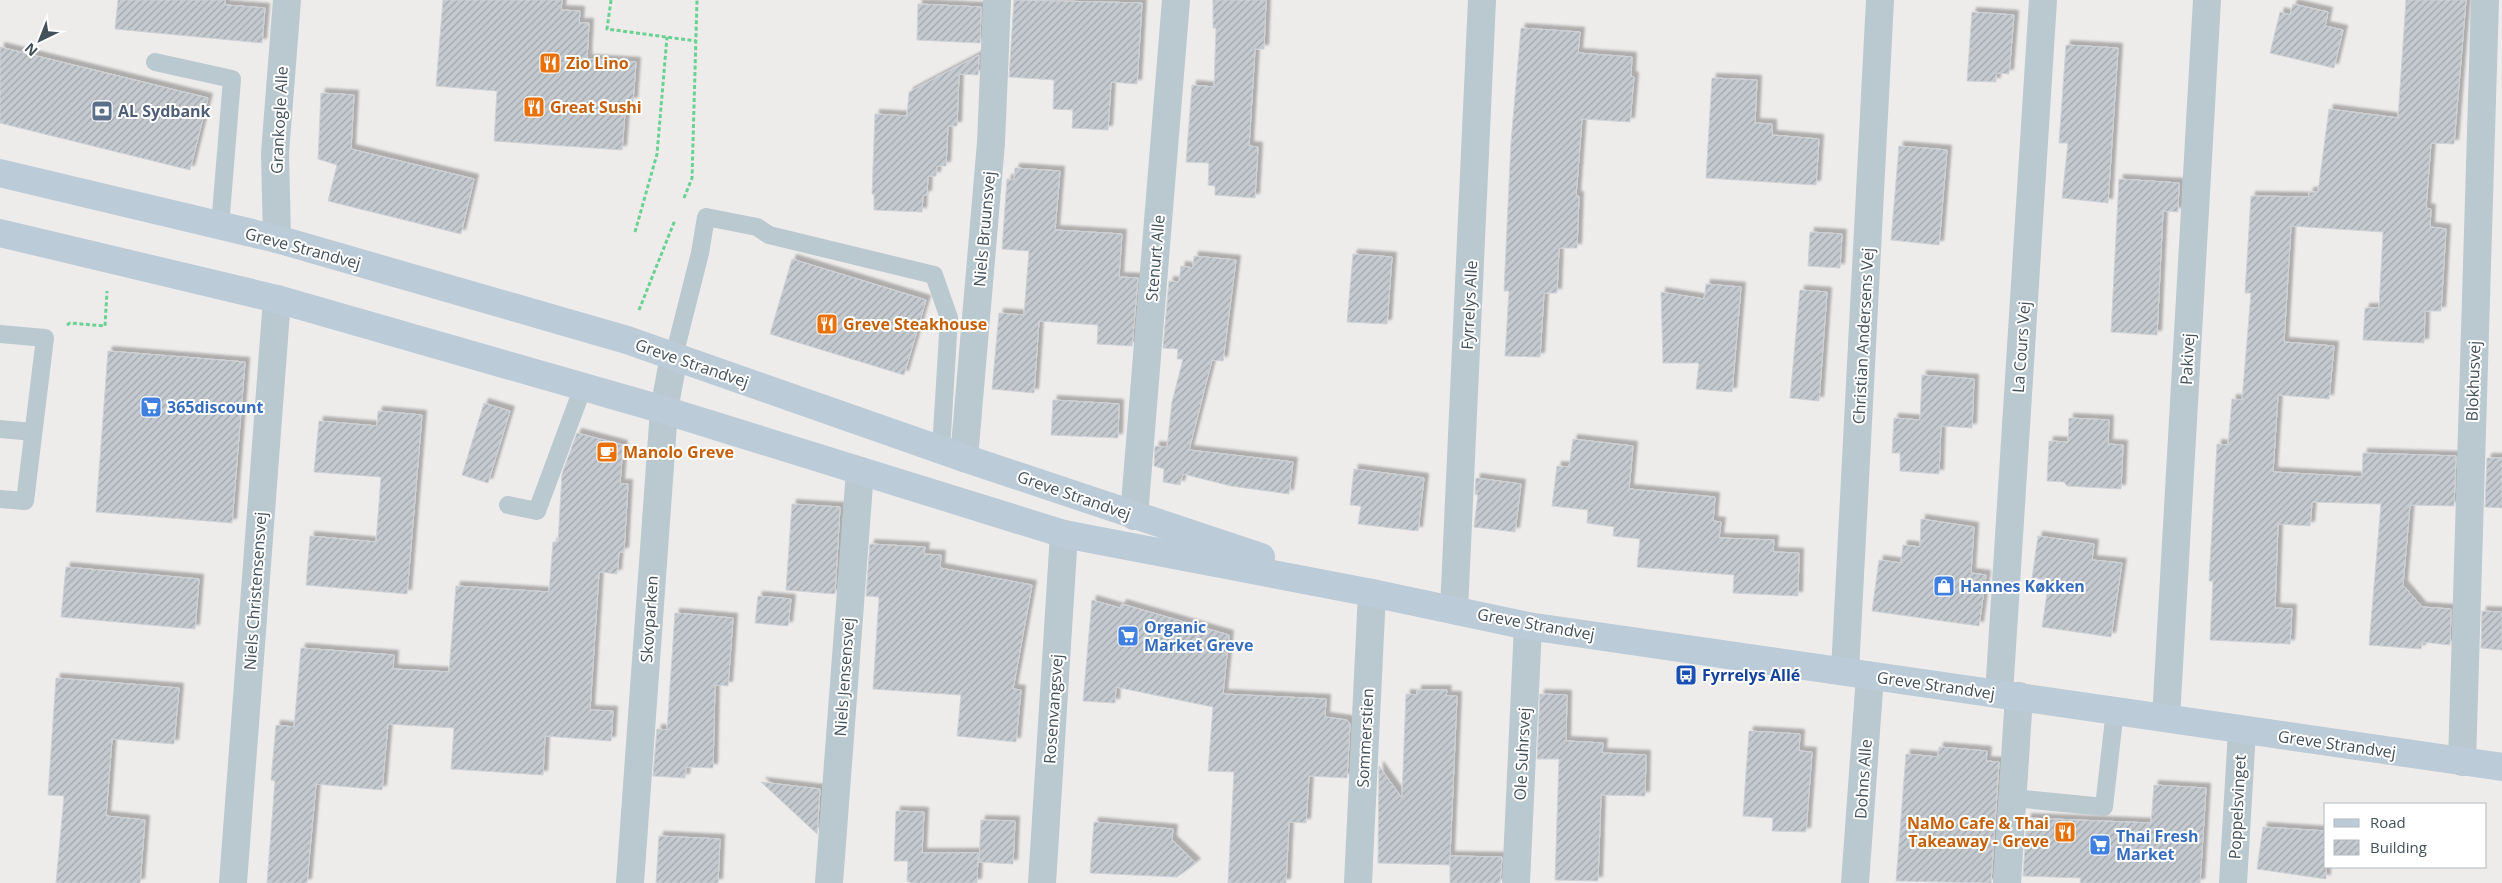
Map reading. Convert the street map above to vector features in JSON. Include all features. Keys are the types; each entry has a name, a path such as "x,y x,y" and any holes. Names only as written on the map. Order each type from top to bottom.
{"main road":[{"name":"Greve Strandvej","path":"0,173 276,239 627,340 1134,516 1372,593"},
{"name":"Greve Strandvej","path":"0,233 277,299 664,410 1064,534 1372,593 1528,626 2115,710 2242,731 2502,767"}],"street":[{"name":"Grankogle Alle","path":"276,239 275,153 287,0"},
{"name":"Niels Bruunsvej","path":"952,454 991,143 997,0"},
{"name":"Stenurt Alle","path":"1134,516 1176,0"},
{"name":"Fyrrelys Alle","path":"1454,610 1482,0"},
{"name":"Christian Andersens Vej","path":"1857,674 1880,0"},
{"name":"La Cours Vej","path":"2007,883 2012,798 2009,695 2043,0"},
{"name":"Pakivej","path":"2166,718 2207,0"},
{"name":"Blokhusvej","path":"2462,762 2485,0"},
{"name":"Niels Christensensvej","path":"233,883 277,299"},
{"name":"Skovparken","path":"630,883 664,410 674,356"},
{"name":"Niels Jensensvej","path":"829,883 860,471"},
{"name":"Rosenvangsvej","path":"1042,883 1064,534"},
{"name":"Sommerstien","path":"1358,883 1372,593"},
{"name":"Ole Suhrsvej","path":"1516,883 1528,626"},
{"name":"Dohns Alle","path":"1856,883 1857,674"},
{"name":"Poppelsvinget","path":"2233,883 2242,731"}],"lane":[{"path":"155,62 232,79 220,226"},
{"path":"674,356 700,253 706,217 757,226 769,235 934,276 948,318 952,454"},
{"path":"0,334 45,338 25,501 0,499"},
{"path":"508,505 537,511 583,387"},
{"path":"0,429 33,432"},
{"path":"2012,798 2104,807 2115,710"}],"path":[{"path":"611,0 607,30 696,41"},
{"path":"681,205 692,178 698,0"},
{"path":"635,232 657,154 667,37"},
{"path":"627,340 677,215"},
{"path":"45,338 70,323 105,326 109,258"}],"building":[{"path":"118,0 225,0 225,5 265,8 262,43 115,29"},
{"path":"443,0 562,0 561,10 580,11 579,23 589,23 587,59 636,62 633,102 626,101 622,150 494,141 497,91 436,86"},
{"path":"1014,0 1142,3 1137,84 1111,82 1108,130 1072,128 1073,110 1053,109 1054,80 1009,77"},
{"path":"1213,0 1266,0 1264,49 1255,49 1249,146 1258,147 1255,198 1215,195 1215,186 1208,185 1209,163 1186,162 1192,85 1214,87 1216,28 1213,28"},
{"path":"2406,0 2466,0 2454,144 2431,143 2426,208 2431,209 2430,227 2446,229 2441,311 2425,311 2424,343 2363,340 2365,308 2379,308 2383,232 2291,226 2284,342 2334,346 2329,399 2278,395 2273,472 2362,477 2363,453 2456,456 2454,506 2410,505 2403,585 2422,607 2451,609 2450,645 2422,642 2421,649 2369,645 2381,504 2312,502 2310,526 2278,524 2275,608 2292,609 2290,644 2210,640 2213,581 2209,581 2217,444 2228,445 2232,399 2242,400 2251,293 2245,293 2251,196 2309,197 2309,192 2318,192 2329,109 2398,118"},
{"path":"918,4 981,7 980,43 917,40"},
{"path":"2293,4 2328,12 2325,26 2343,30 2334,68 2270,53 2280,12 2290,15"},
{"path":"1972,12 2014,15 2009,74 1996,73 1996,82 1967,81"},
{"path":"1521,28 1580,32 1578,53 1632,57 1631,76 1634,77 1630,122 1582,119 1576,196 1579,196 1577,248 1559,248 1557,293 1544,293 1540,357 1505,356 1509,291 1504,291 1511,142"},
{"path":"2066,45 2118,48 2108,203 2062,198 2068,143 2059,143"},
{"name":"AL Sydbank","path":"0,47 208,98 190,170 0,123"},
{"path":"979,55 978,75 959,74 957,126 948,126 946,166 937,166 936,176 928,176 927,195 923,195 922,212 874,210 874,194 872,194 875,114 907,116 909,92"},
{"path":"1712,78 1757,80 1755,123 1772,124 1772,135 1819,139 1816,185 1706,178"},
{"path":"321,93 354,95 351,149 474,179 461,234 328,201 337,165 318,159"},
{"path":"1899,146 1947,150 1939,245 1891,240"},
{"path":"1015,168 1060,171 1055,230 1122,234 1119,277 1138,278 1132,346 1097,344 1098,325 1039,321 1034,393 992,389 999,313 1024,315 1029,251 1002,249 1007,179 1014,180"},
{"path":"2119,179 2179,183 2178,212 2163,211 2157,335 2111,332"},
{"path":"1810,232 1842,234 1840,268 1808,266"},
{"path":"1353,254 1392,257 1387,324 1347,322"},
{"path":"1194,256 1236,260 1223,361 1212,360 1189,450 1293,462 1289,494 1231,486 1183,474 1180,485 1163,482 1164,469 1154,466 1155,446 1167,447 1172,402 1183,359 1177,359 1178,349 1163,348 1169,281 1179,282 1181,266 1193,268"},
{"path":"792,259 926,300 904,375 770,334"},
{"path":"1706,284 1741,287 1732,392 1696,389 1699,363 1663,363 1661,292 1704,299"},
{"path":"1800,290 1827,292 1819,401 1790,398"},
{"path":"108,351 245,362 232,523 96,512"},
{"path":"1922,375 1974,379 1972,428 1941,426 1939,474 1900,471 1900,453 1892,453 1894,418 1920,420"},
{"path":"1053,400 1119,404 1118,438 1051,435"},
{"path":"484,403 510,411 488,483 462,475"},
{"path":"378,411 422,415 407,594 306,585 310,536 376,542 381,477 314,472 319,421 377,426"},
{"path":"2069,418 2109,420 2108,444 2123,445 2121,489 2067,486 2064,482 2047,481 2049,441 2068,442"},
{"path":"577,433 623,445 620,484 628,484 624,552 619,552 617,574 599,572 590,710 613,711 611,741 545,736 543,775 451,769 454,728 388,724 382,790 316,784 307,883 267,883 275,781 271,780 276,725 294,727 301,648 394,655 393,669 449,672 456,586 549,592 553,542 558,542 562,474"},
{"path":"1573,439 1633,446 1629,489 1715,497 1713,521 1721,522 1719,538 1774,540 1773,552 1799,553 1798,596 1733,593 1734,575 1637,567 1640,539 1613,536 1614,527 1587,523 1588,510 1552,506 1557,466 1569,467"},
{"path":"2487,458 2502,458 2502,508 2485,507"},
{"path":"1354,469 1424,478 1418,531 1358,524 1361,506 1350,505"},
{"path":"1476,478 1521,484 1515,532 1474,527 1478,495 1475,494"},
{"path":"792,504 840,507 835,594 786,590"},
{"path":"1921,519 1974,527 1971,573 1986,575 1979,626 1872,611 1879,560 1901,563 1903,545 1920,547"},
{"path":"2038,536 2094,544 2092,560 2122,563 2111,637 2042,627 2049,580 2032,578"},
{"path":"870,544 925,547 924,554 941,555 940,568 1032,585 1013,689 1021,690 1016,742 957,736 961,695 873,689 879,597 866,596"},
{"path":"66,567 199,579 195,629 61,617"},
{"path":"758,596 791,599 788,626 755,623"},
{"path":"1092,600 1120,608 1122,604 1229,635 1223,694 1326,699 1325,717 1347,720 1350,724 1347,778 1309,776 1306,823 1289,822 1286,883 1228,883 1234,772 1208,771 1213,707 1116,687 1115,703 1083,701"},
{"path":"2482,611 2502,612 2502,650 2481,648"},
{"path":"675,613 733,618 728,686 715,685 713,768 686,767 685,778 653,776 657,729 667,730"},
{"path":"56,678 179,688 174,744 112,739 106,816 145,820 140,883 56,883 64,796 48,795"},
{"path":"1417,690 1447,690 1446,696 1457,696 1450,856 1502,857 1500,883 1450,883 1450,865 1378,863 1379,766 1402,798 1406,694 1417,695"},
{"path":"1540,694 1567,695 1566,741 1603,743 1602,753 1646,755 1645,796 1601,795 1598,881 1555,880 1559,759 1537,759"},
{"path":"1749,731 1800,734 1799,751 1812,752 1806,832 1772,831 1773,818 1743,816"},
{"path":"1939,747 1987,751 1986,761 1999,762 1991,883 1896,881 1906,754 1938,757"},
{"path":"761,782 820,789 817,834"},
{"path":"2154,785 2206,788 2200,883 2080,883 2081,878 2023,876 2027,818 2151,823"},
{"path":"896,811 924,812 922,853 978,853 977,883 912,883 907,881 908,861 894,861"},
{"path":"981,820 1015,821 1013,864 979,862"},
{"path":"1094,822 1173,829 1172,840 1196,863 1177,877 1090,873"},
{"path":"2263,827 2324,831 2324,868 2326,868 2326,879 2257,869"},
{"path":"659,836 720,839 718,883 656,883"}],"place":[{"name":"Zio Lino","path":"550,63"},
{"name":"Great Sushi","path":"534,107"},
{"name":"AL Sydbank","path":"102,111"},
{"name":"Greve Steakhouse","path":"827,324"},
{"name":"365discount","path":"151,407"},
{"name":"Manolo Greve","path":"607,452"},
{"name":"Hannes Køkken","path":"1944,586"},
{"name":"Organic Market Greve","path":"1128,636"},
{"name":"Fyrrelys Allé","path":"1686,675"},
{"name":"NaMo Cafe & Thai Takeaway - Greve","path":"2065,832"},
{"name":"Thai Fresh Market","path":"2100,845"}]}
